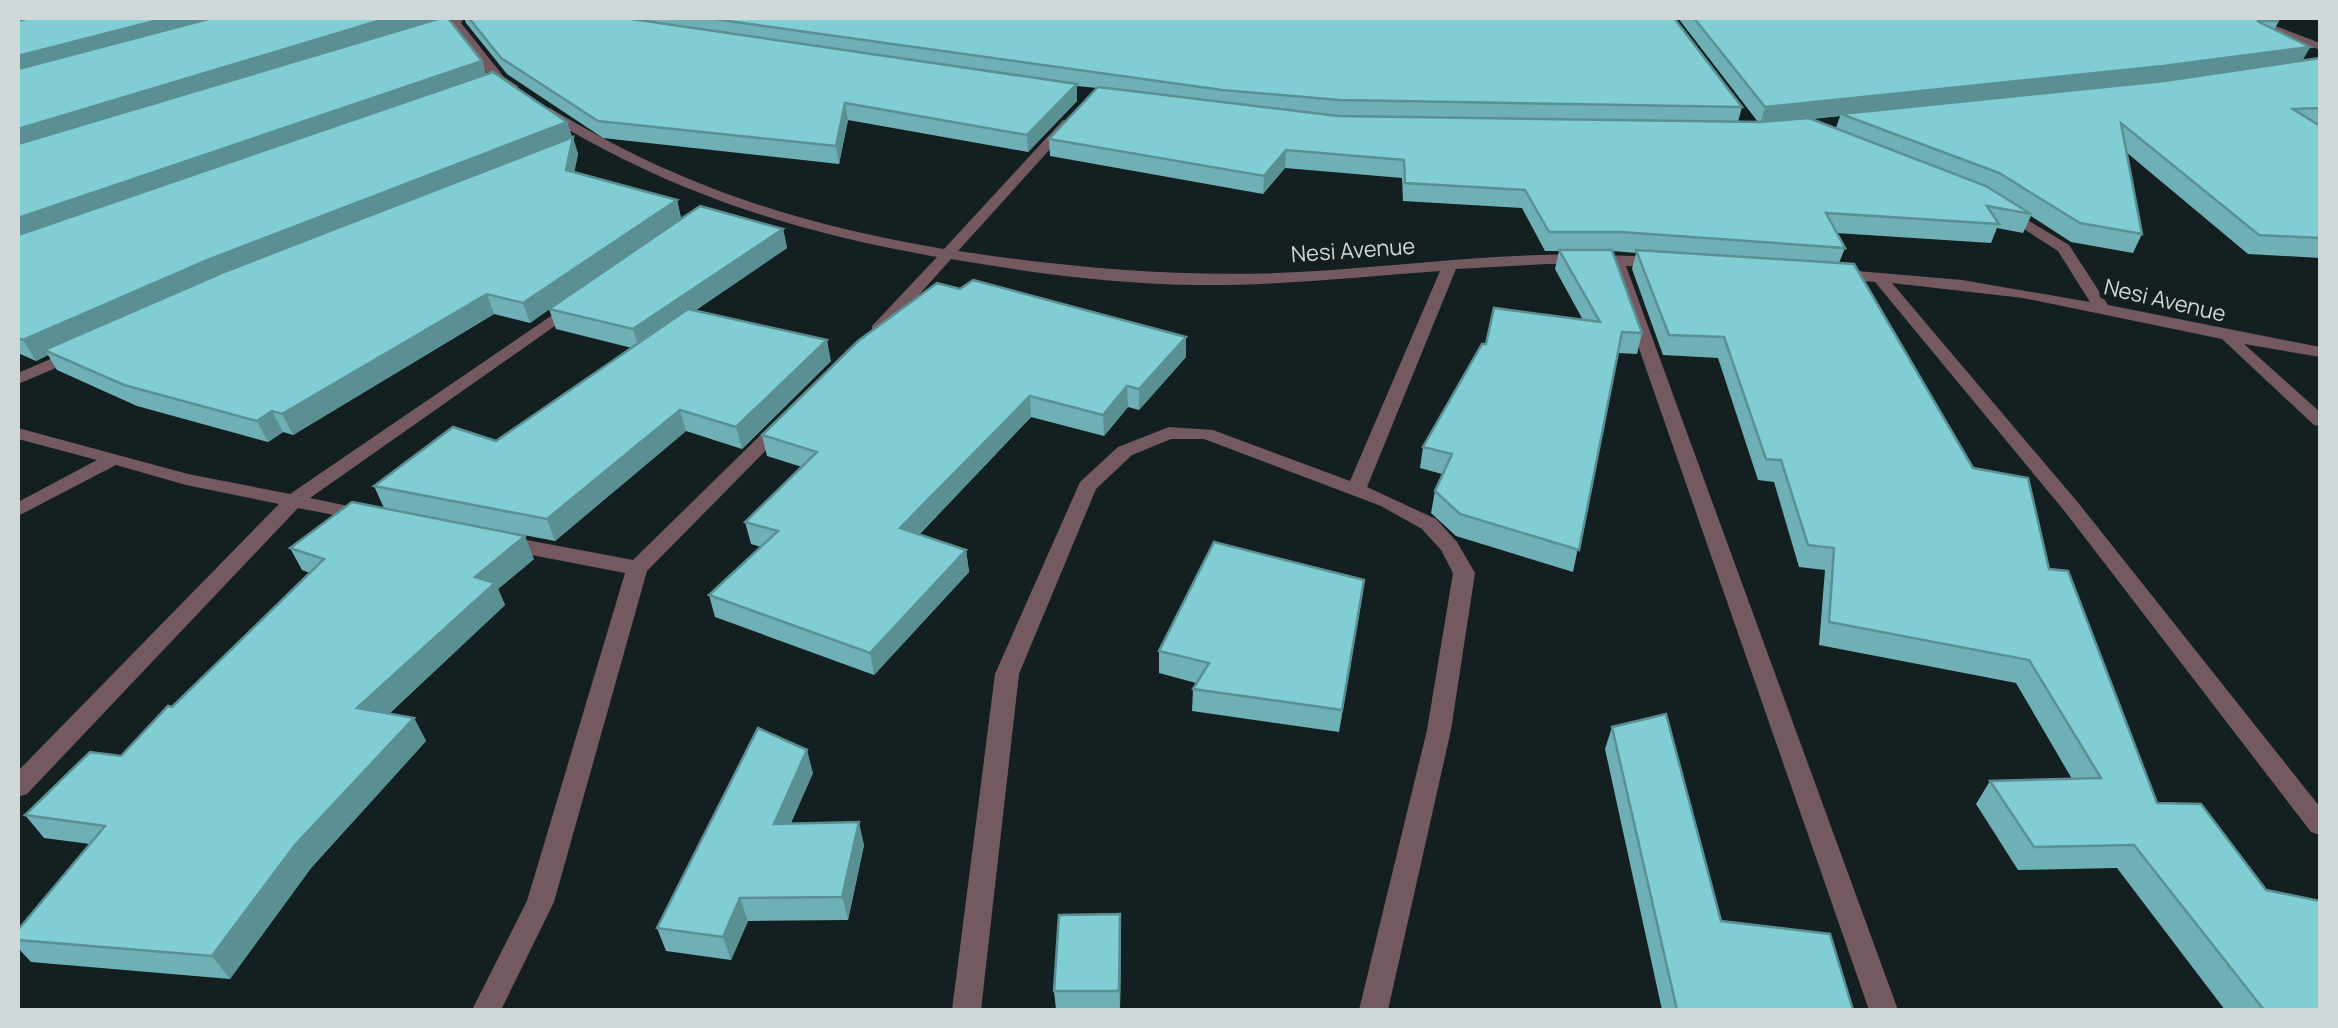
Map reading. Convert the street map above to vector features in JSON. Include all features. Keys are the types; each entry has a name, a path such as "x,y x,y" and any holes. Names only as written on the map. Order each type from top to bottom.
{"street":[{"path":"2247,18 2320,47"},
{"path":"438,28 457,20"},
{"name":"Nesi Avenue","path":"457,20 500,80 590,141 671,181 866,242 944,255 1197,280 1512,260 1670,263"},
{"path":"481,86 500,80"},
{"path":"860,348 916,293 944,255 1079,111"},
{"path":"572,148 590,141"},
{"path":"1985,198 2064,248 2102,308"},
{"path":"710,212 725,200"},
{"path":"1616,260 1884,1010"},
{"path":"1356,490 1450,266"},
{"name":"Nesi Avenue","path":"1821,274 1979,286 2102,308 2229,338 2320,352"},
{"path":"1880,278 2073,509 2320,825"},
{"path":"18,787 294,500 582,300"},
{"path":"2229,338 2320,421"},
{"path":"18,380 87,348"},
{"path":"486,1010 540,902 636,568 804,403"},
{"path":"18,433 186,479 382,519"},
{"path":"966,1010 1007,674 1087,486 1125,451 1169,433 1206,434 1356,490 1428,524 1450,547 1464,573 1440,730 1374,1010"},
{"path":"18,510 114,459"},
{"path":"490,540 636,568"}],"building":[{"path":"166,18 18,56 18,21"},
{"path":"212,18 388,18 18,129 18,69"},
{"path":"448,18 482,61 18,218 18,144"},
{"path":"469,18 625,18 1077,84 1027,135 845,103 836,146 598,121 501,58"},
{"path":"707,18 1674,18 1742,107 1339,100 1222,90"},
{"path":"1694,18 2271,18 2279,21 2257,21 2310,47 1765,107"},
{"path":"2320,58 2320,108 2293,109 2320,126 2320,238 2259,235 2121,123 2142,234 2080,223 1999,173 1841,114 2164,81"},
{"path":"493,72 567,122 210,259 23,340 18,338 18,235"},
{"path":"1098,87 1338,116 1760,122 1809,118 1986,186 2031,214 1987,206 1999,224 1826,213 1845,248 1621,232 1549,232 1525,190 1405,183 1404,160 1286,150 1264,176 1049,139"},
{"path":"573,137 566,170 677,200 523,303 487,294 282,414 272,411 257,421 124,385 44,350 224,272"},
{"path":"700,206 783,229 633,329 549,309"},
{"path":"1559,250 1612,250 1642,333 1622,332 1579,550 1460,514 1435,491 1452,454 1423,447 1482,344 1486,344 1494,308 1600,322"},
{"path":"1636,250 1854,264 1973,468 2028,478 2049,569 2068,571 2157,803 2201,804 2266,890 2320,901 2320,1010 2264,1010 2134,845 2034,847 1990,781 2101,778 2029,660 1829,622 1834,548 1808,545 1781,460 1766,459 1724,337 1669,335"},
{"path":"973,280 1186,337 1139,389 1127,386 1103,415 1030,396 900,528 966,550 870,653 709,595 778,531 745,522 817,452 762,435 858,341 937,283 960,289"},
{"path":"688,309 827,340 736,427 680,410 547,519 374,486 453,427 496,441"},
{"path":"352,502 525,536 475,577 495,583 357,708 414,718 295,845 212,956 18,940 18,930 105,826 25,815 90,752 121,756 168,706 172,707 324,559 290,548"},
{"path":"1214,542 1364,580 1342,710 1193,689 1209,663 1159,651"},
{"path":"1666,714 1721,921 1830,934 1853,1010 1677,1010 1612,727"},
{"path":"758,728 807,750 774,824 859,822 842,897 740,898 723,937 657,928"},
{"path":"1120,914 1119,991 1054,991 1059,915"}]}
